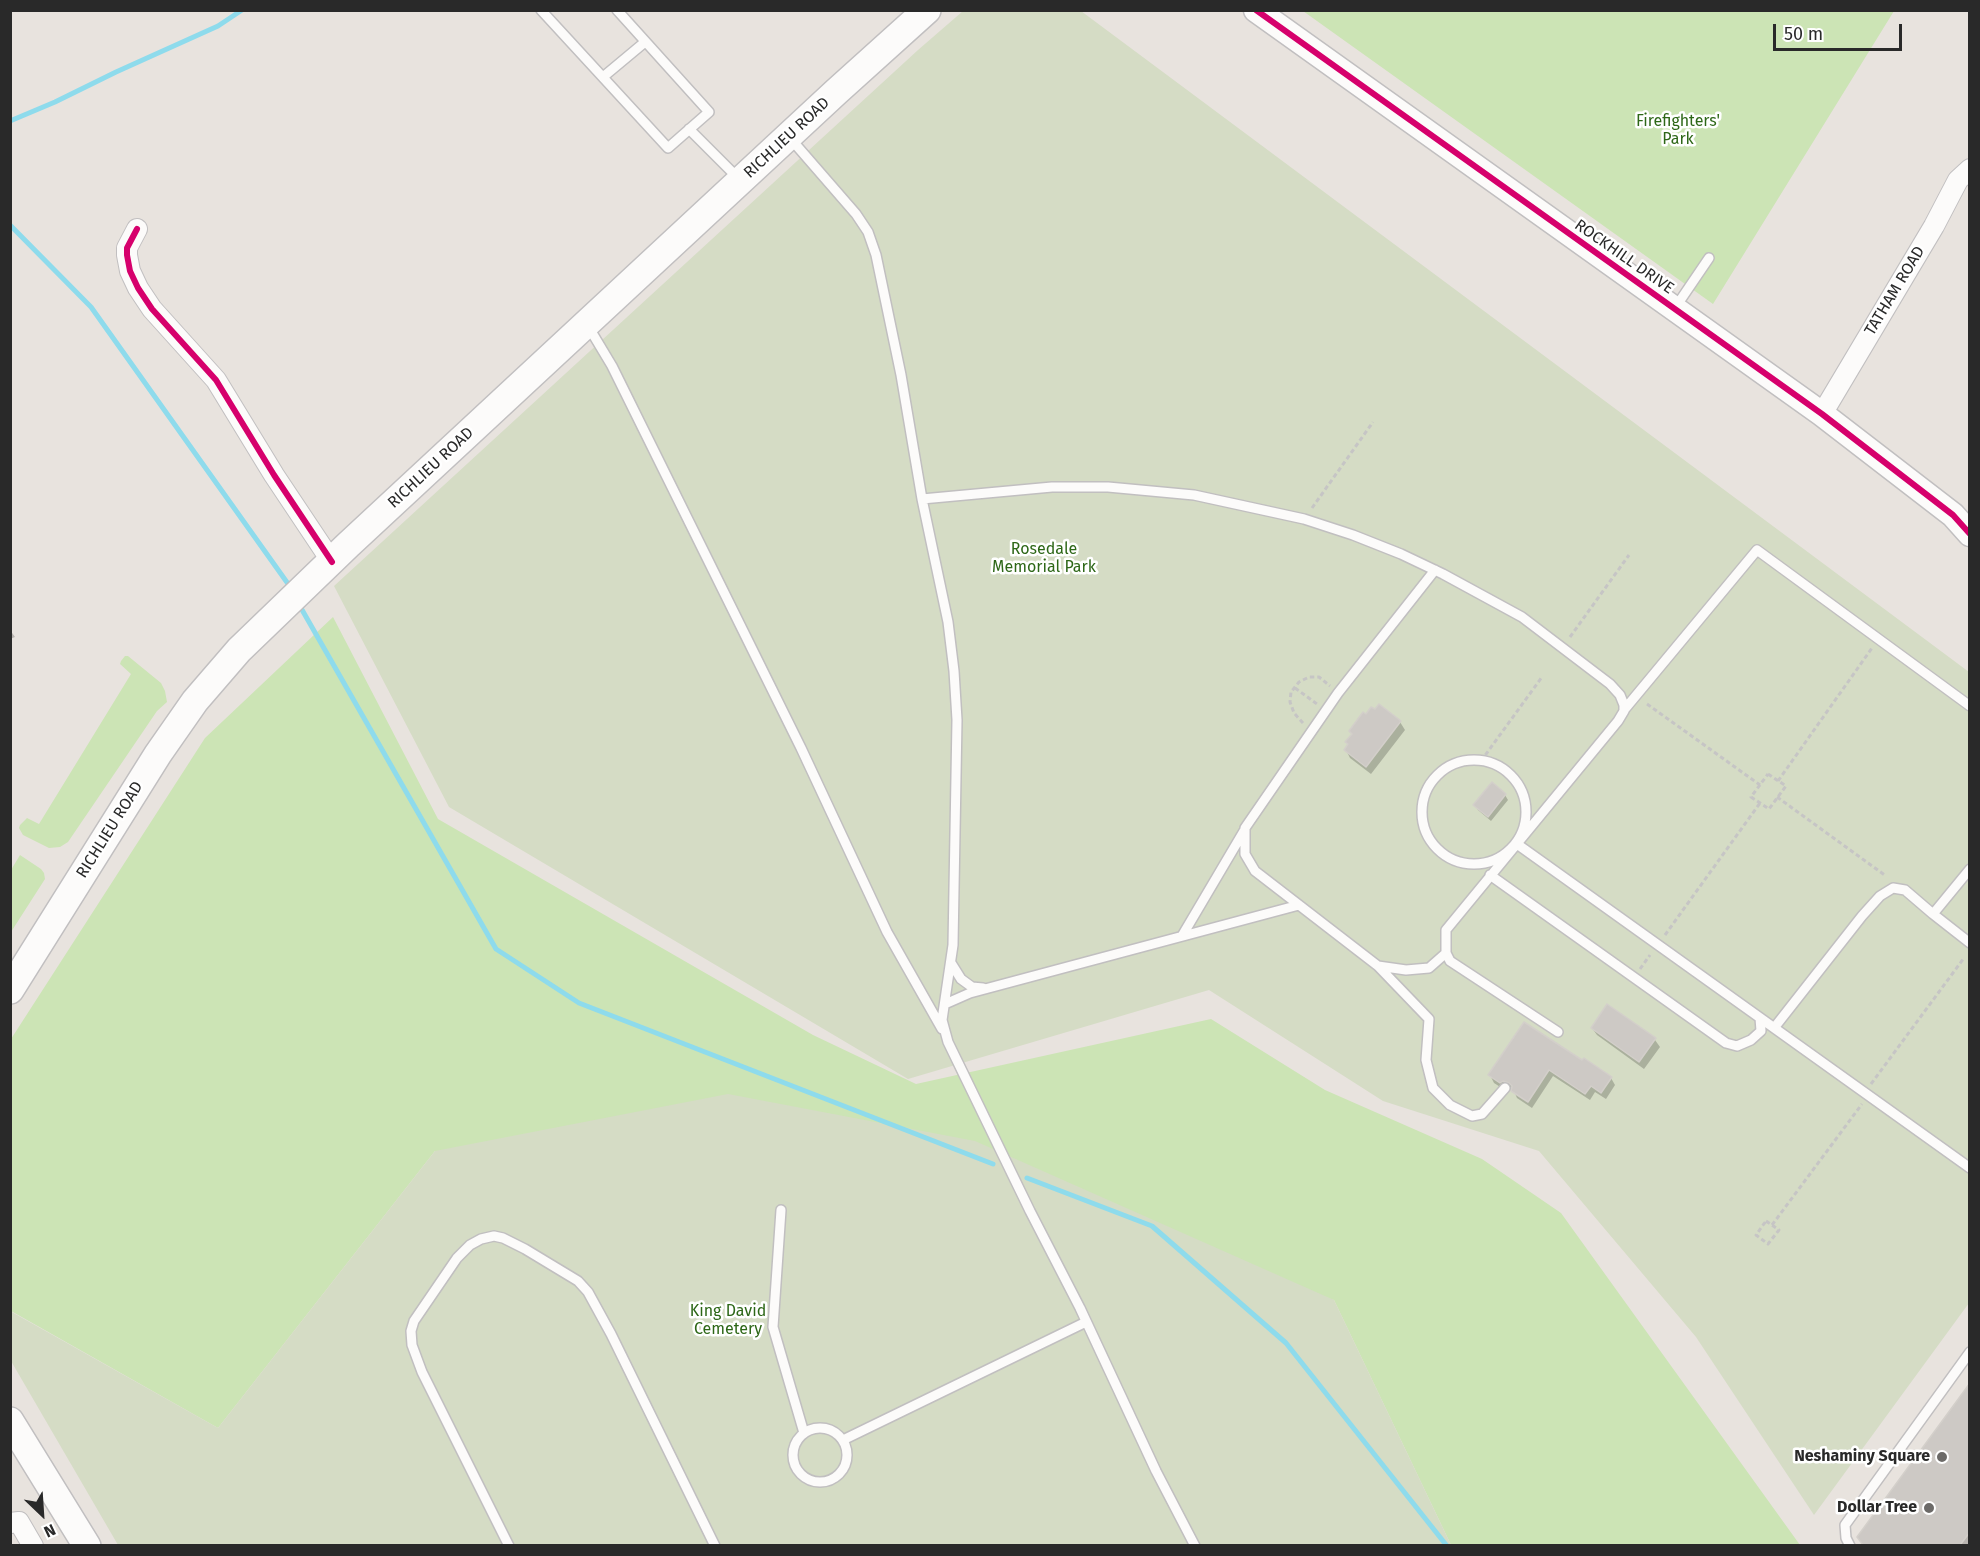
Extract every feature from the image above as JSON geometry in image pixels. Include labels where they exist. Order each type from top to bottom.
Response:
[{"type":"main road","name":"RICHLIEU ROAD","points":[[10,990],[152,764],[195,701],[238,650],[927,10]]},
{"type":"main road","points":[[10,1421],[87,1545]]},
{"type":"street","name":"ROCKHILL DRIVE","points":[[1259,11],[1822,414],[1953,515],[1970,534]]},
{"type":"street","name":"TATHAM ROAD","points":[[1822,414],[1934,226],[1958,180],[1970,169]]},
{"type":"street","points":[[137,229],[127,248],[127,255],[130,271],[138,288],[152,309],[216,380],[274,475],[332,562]]},
{"type":"street","points":[[10,1523],[19,1522],[33,1545]]},
{"type":"lane","points":[[541,10],[668,148],[709,112],[617,10]]},
{"type":"lane","points":[[603,77],[645,42]]},
{"type":"lane","points":[[690,129],[741,181]]},
{"type":"lane","points":[[788,137],[856,214],[868,232],[876,255],[901,375],[922,499],[948,622],[957,720],[956,889],[953,945],[942,1020],[946,1034]]},
{"type":"lane","points":[[1674,309],[1709,258]]},
{"type":"lane","points":[[587,324],[612,366],[801,748],[886,932],[946,1034],[1156,1471],[1195,1545]]},
{"type":"lane","points":[[922,499],[1053,487],[1107,487],[1194,495],[1305,519],[1353,535],[1435,570],[1522,617],[1610,684],[1620,695],[1624,711]]},
{"type":"lane","points":[[1558,1032],[1450,961],[1446,953],[1446,930],[1757,550],[1970,706]]},
{"type":"lane","points":[[1182,936],[1245,828],[1338,693],[1435,570]]},
{"type":"lane","points":[[1470,760],[1481,761],[1502,768],[1514,779],[1522,794],[1526,810],[1524,827],[1516,844],[1495,859],[1470,864],[1453,860],[1438,850],[1428,837],[1422,820],[1423,803],[1429,786],[1439,773],[1454,764],[1470,760]]},
{"type":"lane","points":[[1245,828],[1245,854],[1255,871],[1378,966],[1429,1019],[1426,1060],[1433,1088],[1450,1105],[1472,1116],[1482,1114],[1505,1088]]},
{"type":"lane","points":[[1516,844],[1966,1165],[1970,1153]]},
{"type":"lane","points":[[1933,914],[1970,869]]},
{"type":"lane","points":[[1491,875],[1726,1043],[1737,1046],[1751,1040],[1761,1031],[1760,1018]]},
{"type":"lane","points":[[1774,1028],[1862,916],[1880,896],[1893,888],[1905,890],[1970,943]]},
{"type":"lane","points":[[945,1004],[970,993],[1299,905]]},
{"type":"lane","points":[[1378,966],[1406,970],[1428,968],[1446,953]]},
{"type":"lane","points":[[951,963],[962,979],[972,987],[988,989]]},
{"type":"lane","points":[[781,1210],[772,1327],[804,1433]]},
{"type":"lane","points":[[509,1545],[422,1372],[412,1344],[411,1331],[414,1321],[457,1258],[470,1245],[494,1236],[525,1249],[578,1281],[588,1292],[715,1545]]},
{"type":"lane","points":[[843,1440],[1086,1322]]},
{"type":"lane","points":[[1850,1545],[1846,1538],[1845,1525],[1970,1352]]},
{"type":"lane","points":[[820,1428],[837,1434],[843,1440],[848,1457],[840,1474],[832,1480],[824,1483],[814,1482],[798,1473],[794,1465],[793,1447],[804,1433],[820,1428]]},
{"type":"path","points":[[1305,519],[1373,422]]},
{"type":"path","points":[[1562,648],[1629,555]]},
{"type":"path","points":[[1778,781],[1879,639]]},
{"type":"path","points":[[1312,731],[1299,720],[1290,702],[1292,692],[1299,682],[1309,677],[1319,677],[1338,693]]},
{"type":"path","points":[[1481,761],[1542,677]]},
{"type":"path","points":[[1295,688],[1326,711]]},
{"type":"path","points":[[1636,696],[1760,785]]},
{"type":"path","points":[[1768,774],[1786,786],[1769,809],[1751,797],[1760,785],[1768,774]]},
{"type":"path","points":[[1777,797],[1905,890]]},
{"type":"path","points":[[1634,978],[1760,803]]},
{"type":"path","points":[[1772,1226],[1964,958]]},
{"type":"path","points":[[1767,1221],[1772,1226],[1779,1230],[1768,1244],[1756,1235],[1767,1221]]},
{"type":"green space","name":"Rosedale Memorial Park","points":[[963,11],[1081,11],[1969,672],[1969,1303],[1814,1515],[1696,1337],[1539,1151],[1383,1101],[1209,990],[908,1079],[449,807],[334,586]]},
{"type":"green space","name":"Firefighters' Park","points":[[1303,11],[1894,11],[1713,304]]},
{"type":"green space","points":[[333,617],[438,819],[813,1035],[916,1084],[1211,1019],[1325,1090],[1482,1159],[1561,1213],[1800,1545],[1451,1545],[1334,1300],[435,1151],[218,1428],[11,1311],[11,1039],[205,738]]},
{"type":"green space","points":[[125,656],[128,656],[161,683],[167,702],[157,711],[68,842],[60,847],[49,848],[23,835],[19,828],[20,825],[27,818],[39,824],[131,674],[120,664]]},
{"type":"green space","points":[[20,855],[41,869],[45,879],[11,932],[11,870]]},
{"type":"green space","name":"King David Cemetery","points":[[728,1094],[975,1141],[1334,1300],[1451,1545],[118,1545],[11,1361],[10,1311],[218,1428],[435,1151]]},
{"type":"building","points":[[1379,704],[1401,721],[1366,767],[1344,750],[1348,744],[1345,742],[1352,734],[1349,731],[1363,712],[1366,714],[1371,707],[1375,709]]},
{"type":"building","points":[[1492,782],[1506,794],[1488,817],[1473,805]]},
{"type":"building","points":[[1607,1004],[1656,1038],[1639,1062],[1591,1028]]},
{"type":"building","points":[[1524,1022],[1612,1077],[1601,1093],[1591,1086],[1585,1094],[1549,1070],[1528,1102],[1511,1091],[1512,1086],[1509,1083],[1503,1081],[1500,1083],[1488,1075]]},
{"type":"building","name":"Neshaminy Square","points":[[1970,1383],[1970,1532],[1960,1545],[1863,1545],[1857,1537]]},
{"type":"waterway","points":[[10,121],[218,26],[242,10]]},
{"type":"waterway","points":[[10,225],[91,307],[291,588]]},
{"type":"waterway","points":[[301,608],[496,949],[579,1003],[993,1164]]},
{"type":"waterway","points":[[1027,1178],[1152,1226],[1286,1343],[1447,1546]]},
{"type":"cycle path","points":[[1256,10],[1822,414],[1953,515],[1970,534]]},
{"type":"cycle path","points":[[137,229],[127,248],[127,255],[130,271],[138,288],[152,309],[216,380],[274,475],[332,562]]},
{"type":"place","name":"Neshaminy Square","points":[[1942,1457]]},
{"type":"place","name":"Dollar Tree","points":[[1929,1508]]}]
